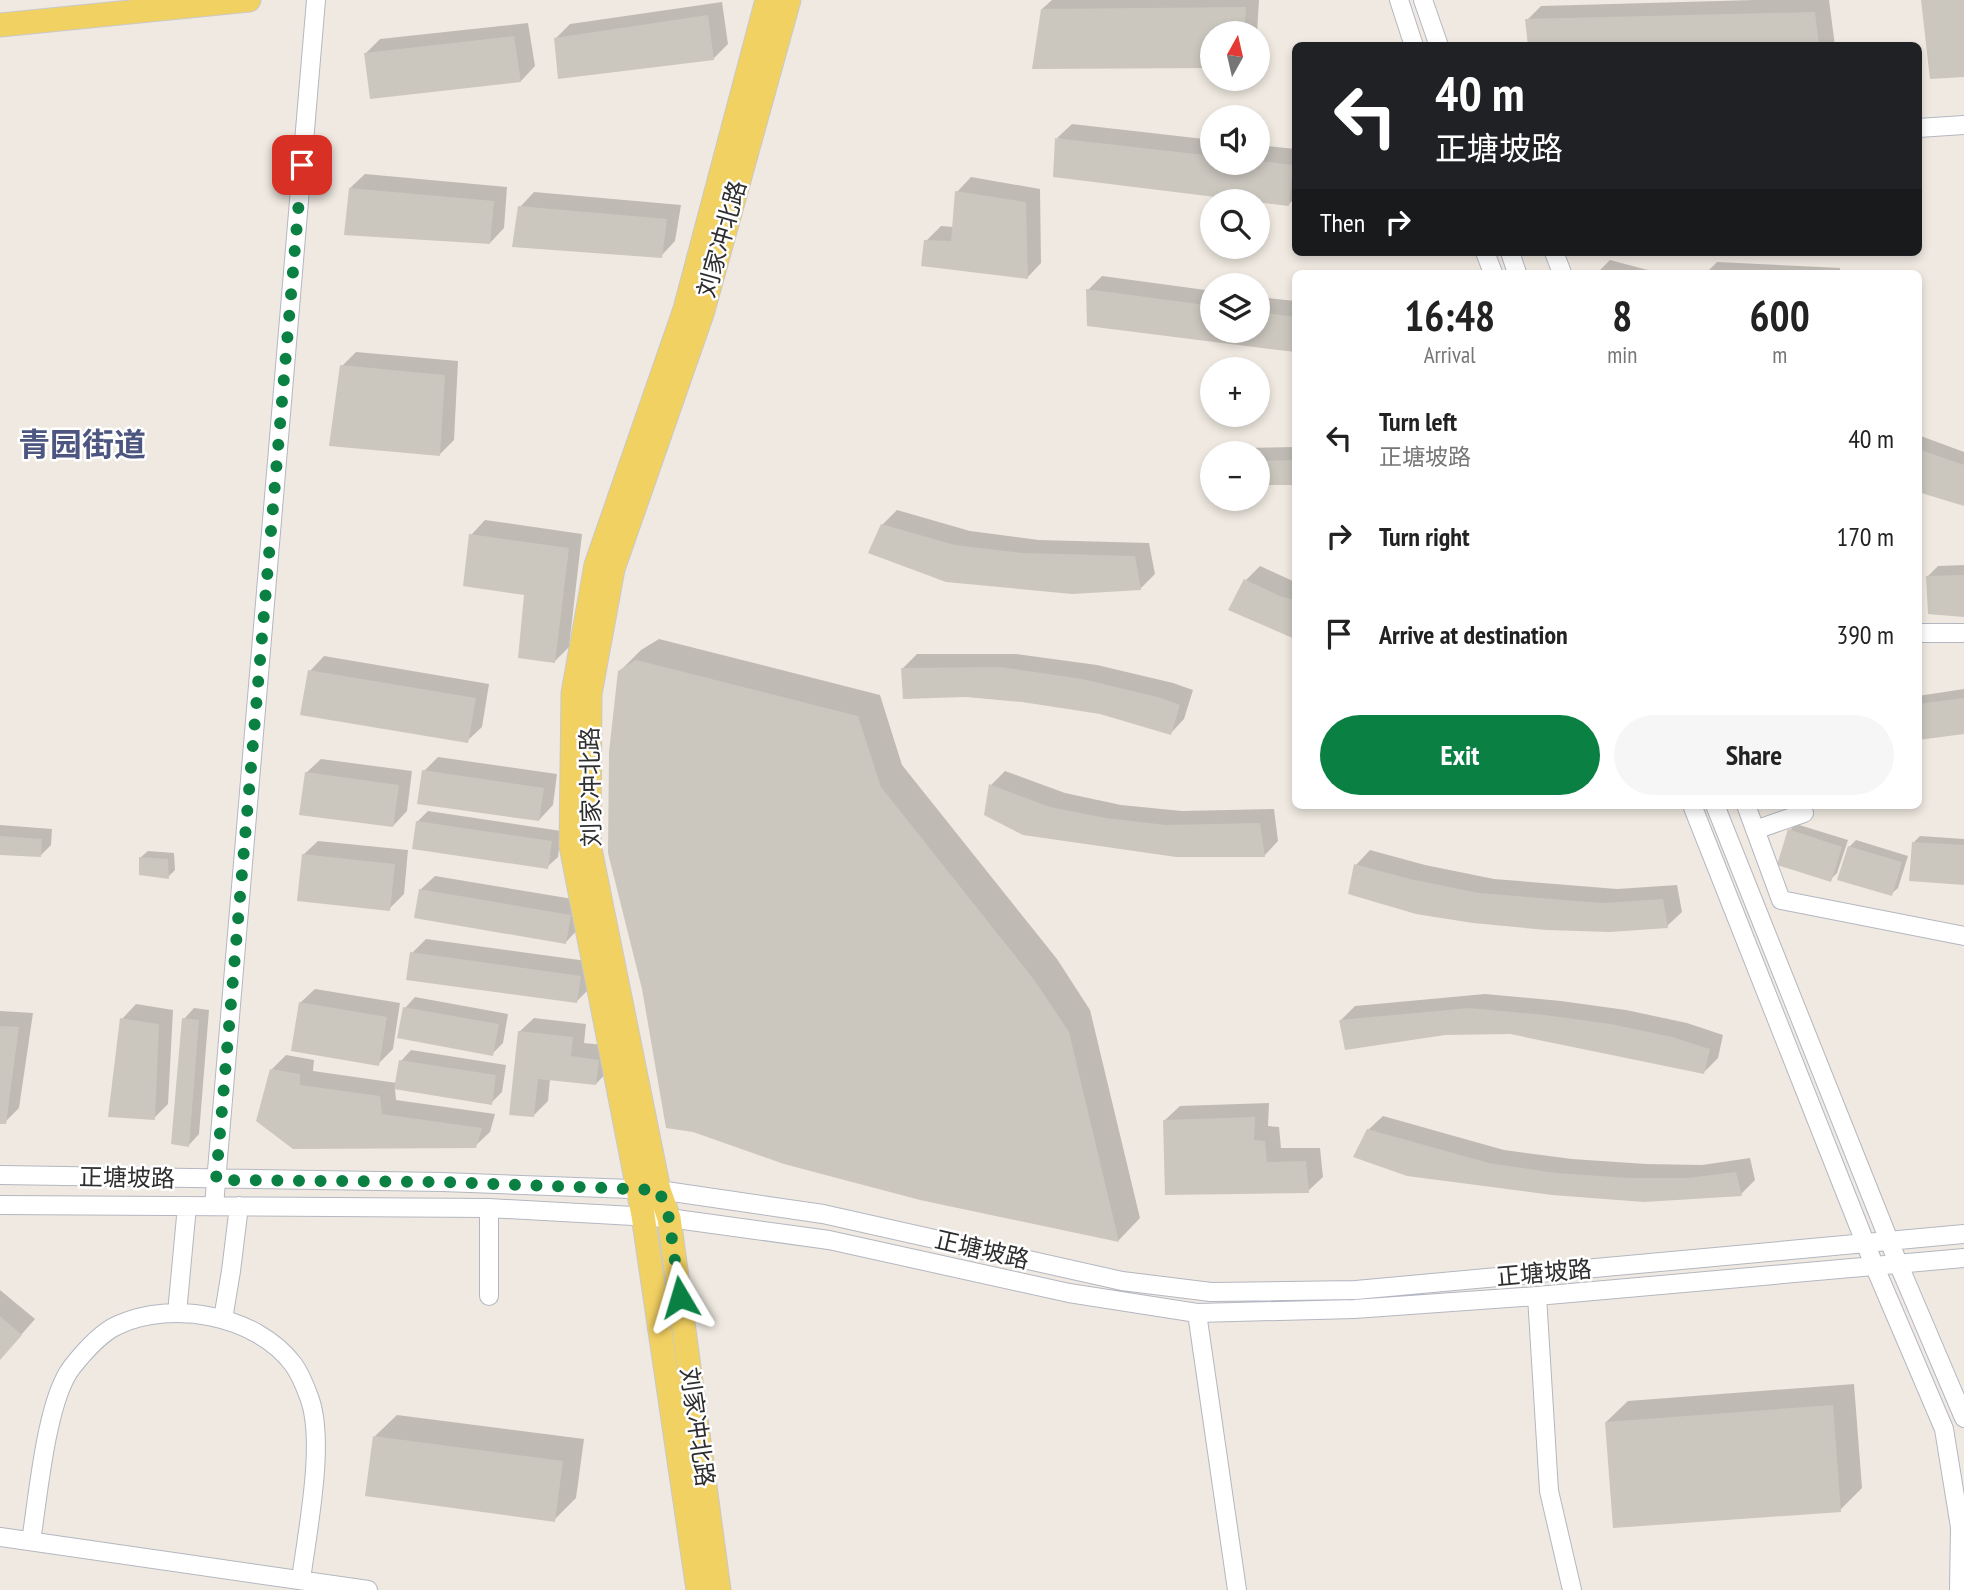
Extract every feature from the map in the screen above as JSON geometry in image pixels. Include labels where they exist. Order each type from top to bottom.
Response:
[{"type":"main road","points":[[0,25],[249,0]]},
{"type":"main road","name":"刘家冲北路","points":[[719,1590],[669,1218],[648,1190],[571,846],[573,693],[596,565],[685,309],[767,0]]},
{"type":"main road","name":"刘家冲北路","points":[[698,1590],[643,1215],[648,1190],[589,844],[590,694],[614,569],[702,314],[789,0]]},
{"type":"street","points":[[214,1206],[316,0]]},
{"type":"street","points":[[1399,0],[1413,42]]},
{"type":"street","points":[[1423,0],[1438,42]]},
{"type":"street","points":[[1922,128],[1964,125]]},
{"type":"street","points":[[1922,633],[1964,633]]},
{"type":"street","points":[[1694,809],[1874,1265],[1944,1429],[1960,1527],[1959,1590]]},
{"type":"street","points":[[1717,809],[1889,1241],[1964,1418]]},
{"type":"street","points":[[1747,809],[1781,900],[1964,936]]},
{"type":"street","points":[[1755,830],[1804,813]]},
{"type":"street","name":"正塘坡路","points":[[0,1175],[442,1182],[648,1190],[823,1214],[1122,1281],[1210,1293],[1356,1290],[1964,1234]]},
{"type":"street","name":"正塘坡路","points":[[0,1205],[489,1208],[643,1215],[829,1240],[1069,1293],[1197,1313],[1354,1309],[1537,1296],[1964,1258]]},
{"type":"street","points":[[177,1313],[187,1206]]},
{"type":"street","points":[[223,1319],[239,1206]]},
{"type":"street","points":[[489,1208],[489,1296]]},
{"type":"street","points":[[1537,1296],[1549,1491],[1572,1590]]},
{"type":"street","points":[[31,1541],[53,1409],[70,1369],[116,1325],[145,1316],[177,1313],[223,1319],[249,1329],[273,1344],[293,1364],[310,1399],[317,1446],[301,1580]]},
{"type":"street","points":[[1197,1313],[1237,1590]]},
{"type":"street","points":[[0,1537],[301,1580],[336,1588],[368,1590]]},
{"type":"building","points":[[1921,0],[1964,0],[1964,77],[1930,79]]},
{"type":"building","points":[[1246,7],[1245,21],[1200,21],[1200,68],[1032,69],[1041,9]]},
{"type":"building","points":[[1815,12],[1819,42],[1528,42],[1525,19]]},
{"type":"building","points":[[708,15],[714,60],[558,79],[554,38]]},
{"type":"building","points":[[514,36],[521,82],[370,99],[364,53]]},
{"type":"building","points":[[1055,138],[1200,155],[1200,175],[1270,175],[1270,162],[1292,165],[1289,206],[1270,204],[1270,189],[1200,189],[1200,195],[1053,177]]},
{"type":"building","points":[[349,188],[494,201],[490,244],[344,235]]},
{"type":"building","points":[[955,191],[1026,202],[1028,279],[921,266],[924,240],[951,241]]},
{"type":"building","points":[[518,206],[667,219],[662,258],[512,247]]},
{"type":"building","points":[[1086,289],[1200,304],[1200,340],[1087,326]]},
{"type":"building","points":[[1270,314],[1292,317],[1292,352],[1223,343],[1270,343]]},
{"type":"building","points":[[340,365],[445,375],[440,456],[329,446]]},
{"type":"building","points":[[1922,450],[1964,465],[1964,506],[1922,493]]},
{"type":"building","points":[[1292,460],[1292,485],[1270,485],[1270,461]]},
{"type":"building","points":[[881,524],[955,545],[1023,553],[1135,556],[1141,590],[1072,594],[946,582],[868,553]]},
{"type":"building","points":[[469,534],[569,548],[555,663],[518,658],[524,595],[463,586]]},
{"type":"building","points":[[1964,575],[1964,617],[1928,614],[1926,576]]},
{"type":"building","points":[[1244,579],[1292,599],[1292,638],[1228,610]]},
{"type":"building","points":[[636,660],[858,716],[881,787],[1035,981],[1069,1032],[1119,1242],[920,1200],[784,1164],[693,1132],[666,1128],[642,989],[608,853],[609,752],[618,671]]},
{"type":"building","points":[[1001,667],[1082,679],[1180,705],[1171,735],[1100,714],[1022,702],[966,697],[903,699],[901,668]]},
{"type":"building","points":[[308,670],[476,698],[468,743],[300,715]]},
{"type":"building","points":[[1964,698],[1964,734],[1922,739],[1922,703]]},
{"type":"building","points":[[422,770],[544,788],[539,821],[417,804]]},
{"type":"building","points":[[305,772],[399,785],[393,827],[299,815]]},
{"type":"building","points":[[989,784],[1050,807],[1106,818],[1166,825],[1260,823],[1265,857],[1176,857],[1023,835],[984,815]]},
{"type":"building","points":[[416,821],[552,841],[548,869],[412,849]]},
{"type":"building","points":[[1788,829],[1842,847],[1831,882],[1777,865]]},
{"type":"building","points":[[0,836],[42,839],[41,857],[0,855]]},
{"type":"building","points":[[1912,842],[1964,845],[1964,885],[1909,881]]},
{"type":"building","points":[[1848,846],[1902,862],[1892,896],[1837,880]]},
{"type":"building","points":[[302,854],[395,864],[390,911],[297,901]]},
{"type":"building","points":[[139,857],[168,859],[169,879],[139,875]]},
{"type":"building","points":[[1354,864],[1479,893],[1602,903],[1663,899],[1668,928],[1610,932],[1546,930],[1416,914],[1348,894]]},
{"type":"building","points":[[419,889],[571,915],[566,944],[414,918]]},
{"type":"building","points":[[410,952],[581,976],[577,1003],[406,980]]},
{"type":"building","points":[[299,1002],[387,1017],[379,1066],[291,1051]]},
{"type":"building","points":[[403,1007],[499,1024],[493,1056],[397,1038]]},
{"type":"building","points":[[1469,1008],[1611,1024],[1672,1037],[1710,1049],[1704,1074],[1510,1034],[1445,1035],[1345,1050],[1339,1020]]},
{"type":"building","points":[[120,1018],[159,1024],[155,1120],[108,1117]]},
{"type":"building","points":[[182,1018],[199,1020],[189,1147],[171,1144]]},
{"type":"building","points":[[0,1026],[19,1027],[6,1124],[0,1124]]},
{"type":"building","points":[[518,1031],[573,1037],[571,1056],[599,1060],[596,1085],[538,1079],[534,1117],[509,1115]]},
{"type":"building","points":[[399,1060],[496,1075],[492,1105],[394,1089]]},
{"type":"building","points":[[270,1069],[300,1074],[300,1085],[380,1096],[382,1114],[482,1128],[476,1148],[293,1149],[256,1121]]},
{"type":"building","points":[[1255,1117],[1254,1140],[1265,1141],[1267,1162],[1306,1161],[1309,1193],[1165,1195],[1163,1120]]},
{"type":"building","points":[[1367,1129],[1489,1163],[1556,1173],[1631,1178],[1687,1178],[1736,1172],[1742,1196],[1644,1202],[1552,1195],[1407,1176],[1353,1157]]},
{"type":"building","points":[[0,1316],[22,1335],[0,1360]]},
{"type":"building","points":[[1833,1405],[1841,1512],[1613,1528],[1605,1422]]},
{"type":"building","points":[[373,1436],[563,1461],[555,1522],[365,1496]]},
{"type":"district","name":"青园街道","points":[[82,445]]},
{"type":"route","points":[[302,165],[216,1180],[442,1182],[659,1190],[669,1218],[680,1297]]}]
